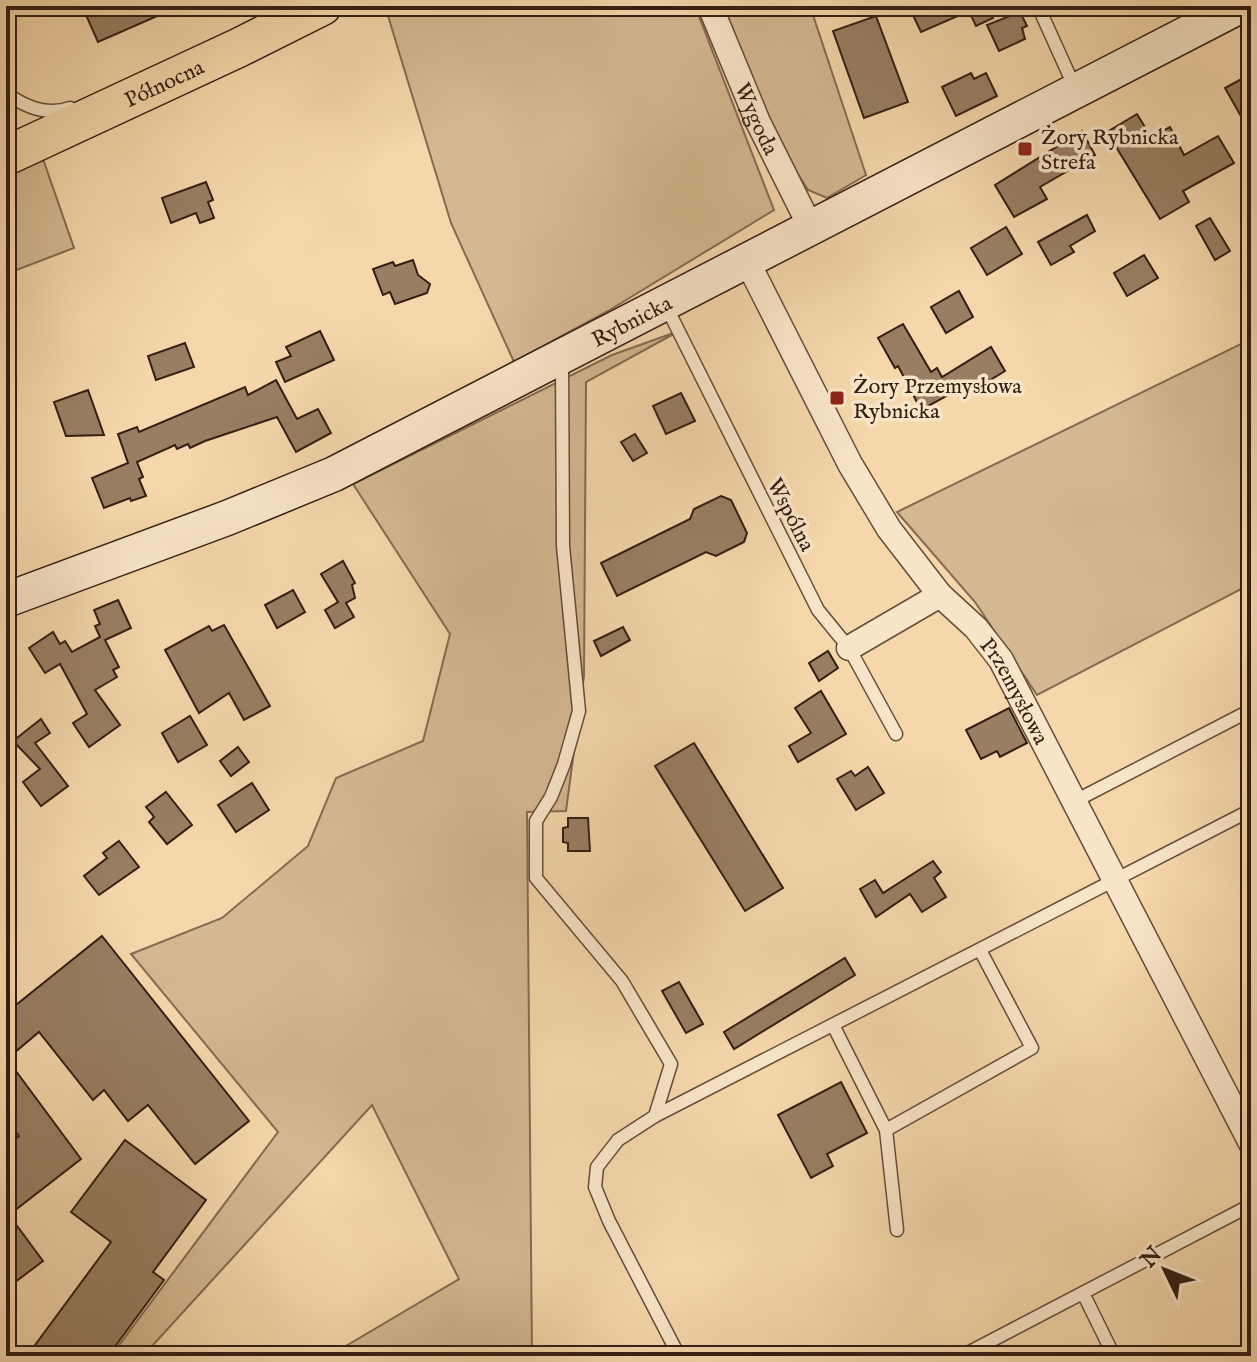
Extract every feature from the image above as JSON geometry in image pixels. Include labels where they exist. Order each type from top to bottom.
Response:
[{"type":"main road","name":"Północna","points":[[6,156],[105,100],[322,6]]},
{"type":"street","name":"Wygoda","points":[[710,6],[758,122],[811,228]]},
{"type":"street","name":"Rybnicka","points":[[6,600],[227,518],[334,474],[1240,6]]},
{"type":"street","name":"Przemysłowa","points":[[747,261],[850,464],[889,529],[940,595],[976,628],[1001,660],[1251,1143]]},
{"type":"street","points":[[849,648],[940,595]]},
{"type":"lane","points":[[1038,6],[1076,91]]},
{"type":"lane","points":[[6,93],[18,102],[46,112],[60,112],[105,100]]},
{"type":"lane","name":"Wspólna","points":[[665,304],[818,610],[849,648],[896,734]]},
{"type":"lane","points":[[562,358],[563,546],[579,711],[564,764],[551,797],[536,821],[536,878],[622,981],[671,1064],[655,1116]]},
{"type":"lane","points":[[1075,801],[1251,710]]},
{"type":"lane","points":[[679,1356],[609,1221],[595,1187],[597,1167],[618,1140],[655,1116],[1251,810]]},
{"type":"lane","points":[[886,1130],[1032,1048],[980,950]]},
{"type":"lane","points":[[833,1025],[886,1130],[897,1230]]},
{"type":"lane","points":[[962,1356],[1251,1205]]},
{"type":"lane","points":[[1083,1293],[1114,1356]]},
{"type":"shaded area","points":[[385,6],[695,6],[774,210],[608,311],[514,362],[451,223]]},
{"type":"shaded area","points":[[723,6],[810,6],[866,175],[827,198],[808,190],[781,147]]},
{"type":"shaded area","points":[[43,159],[74,248],[6,274],[6,168]]},
{"type":"shaded area","points":[[679,331],[586,382],[584,676],[566,811],[527,812],[532,1356],[329,1356],[459,1279],[372,1105],[143,1356],[111,1356],[278,1132],[131,954],[222,918],[308,846],[336,778],[423,741],[450,634],[353,484],[612,355]]},
{"type":"shaded area","points":[[1251,339],[1251,584],[1037,695],[975,602],[897,512]]},
{"type":"building","points":[[82,6],[180,6],[98,42]]},
{"type":"building","points":[[927,6],[988,6],[993,18],[976,26],[969,11],[921,32],[912,13]]},
{"type":"building","points":[[1020,12],[1027,26],[1022,28],[1025,39],[999,51],[987,25]]},
{"type":"building","points":[[876,16],[908,102],[864,118],[833,31]]},
{"type":"building","points":[[971,73],[974,79],[986,73],[997,96],[956,116],[942,87]]},
{"type":"building","points":[[1251,74],[1251,134],[1225,88]]},
{"type":"building","points":[[1137,114],[1151,137],[1170,127],[1184,155],[1218,136],[1234,163],[1183,191],[1189,202],[1160,219],[1107,132]]},
{"type":"building","points":[[1082,131],[1095,155],[1040,187],[1047,199],[1014,217],[995,185]]},
{"type":"building","points":[[206,182],[213,200],[208,202],[214,218],[200,223],[196,213],[171,223],[162,198]]},
{"type":"building","points":[[1087,215],[1095,231],[1070,246],[1074,252],[1051,265],[1038,242]]},
{"type":"building","points":[[1210,218],[1230,251],[1215,260],[1196,226]]},
{"type":"building","points":[[1006,227],[1022,254],[987,275],[971,248]]},
{"type":"building","points":[[1144,255],[1158,278],[1127,296],[1114,273]]},
{"type":"building","points":[[413,260],[418,275],[430,284],[427,293],[395,304],[390,292],[383,295],[373,269],[393,262],[395,266]]},
{"type":"building","points":[[959,291],[973,317],[946,333],[931,307]]},
{"type":"building","points":[[903,324],[931,372],[937,368],[942,377],[991,347],[1005,371],[974,390],[970,383],[921,410],[898,366],[895,368],[878,338]]},
{"type":"building","points":[[320,331],[334,360],[285,382],[276,362],[291,356],[286,347]]},
{"type":"building","points":[[185,343],[194,367],[156,380],[148,356]]},
{"type":"building","points":[[276,380],[297,419],[318,409],[331,433],[296,452],[277,417],[190,448],[188,444],[177,449],[175,445],[137,462],[143,477],[139,479],[146,496],[131,501],[130,498],[104,508],[92,478],[128,463],[118,434],[137,427],[139,432],[245,387],[248,395]]},
{"type":"building","points":[[88,390],[104,435],[66,436],[54,402]]},
{"type":"building","points":[[681,393],[695,421],[666,434],[653,406]]},
{"type":"building","points":[[635,434],[647,453],[633,461],[621,442]]},
{"type":"building","points":[[721,496],[731,500],[747,533],[744,542],[716,556],[706,552],[617,596],[601,563],[690,519],[694,509]]},
{"type":"building","points":[[343,561],[355,583],[352,585],[355,598],[346,603],[354,617],[335,628],[325,610],[338,602],[321,574]]},
{"type":"building","points":[[293,590],[305,612],[277,628],[265,605]]},
{"type":"building","points":[[118,600],[131,628],[105,640],[119,667],[113,670],[117,677],[95,690],[120,725],[89,747],[73,723],[87,714],[60,664],[45,673],[29,648],[53,632],[60,644],[65,641],[72,652],[100,637],[95,626],[100,624],[94,610]]},
{"type":"building","points":[[224,625],[270,706],[244,720],[229,693],[199,713],[165,650],[209,626],[212,631]]},
{"type":"building","points":[[623,627],[630,640],[601,656],[594,641]]},
{"type":"building","points":[[828,651],[838,668],[819,681],[809,663]]},
{"type":"building","points":[[821,691],[846,734],[798,762],[789,746],[811,733],[795,708]]},
{"type":"building","points":[[1009,708],[1027,743],[1000,757],[997,751],[981,759],[966,730]]},
{"type":"building","points":[[190,716],[207,745],[178,762],[162,733]]},
{"type":"building","points":[[41,719],[50,733],[35,743],[68,786],[41,806],[23,782],[40,769],[13,741]]},
{"type":"building","points":[[694,743],[783,888],[745,911],[655,766]]},
{"type":"building","points":[[238,747],[249,762],[231,776],[220,761]]},
{"type":"building","points":[[868,767],[884,793],[856,810],[837,779],[851,771],[855,776]]},
{"type":"building","points":[[252,783],[269,810],[236,832],[218,805]]},
{"type":"building","points":[[166,792],[192,825],[167,844],[149,822],[154,817],[146,807]]},
{"type":"building","points":[[568,818],[588,818],[590,851],[568,851],[568,843],[563,842],[563,828],[568,827]]},
{"type":"building","points":[[119,841],[139,867],[99,895],[84,876],[107,858],[103,853]]},
{"type":"building","points":[[933,861],[941,872],[934,878],[946,897],[922,912],[910,894],[876,917],[860,889],[875,880],[883,893]]},
{"type":"building","points":[[102,936],[249,1121],[195,1164],[148,1105],[128,1121],[104,1090],[93,1100],[39,1032],[7,1059],[81,1159],[9,1215],[43,1261],[6,1289],[6,1146],[19,1136],[6,1119],[6,1013]]},
{"type":"building","points":[[845,958],[855,975],[734,1049],[724,1032]]},
{"type":"building","points":[[679,982],[703,1024],[686,1033],[662,991]]},
{"type":"building","points":[[841,1082],[867,1133],[827,1154],[833,1166],[811,1178],[778,1115]]},
{"type":"building","points":[[125,1140],[206,1200],[153,1272],[164,1280],[108,1356],[27,1356],[111,1242],[71,1212]]},
{"type":"place","name":"Żory Rybnicka Strefa","points":[[1025,149]]},
{"type":"place","name":"Żory Przemysłowa Rybnicka","points":[[837,398]]}]
